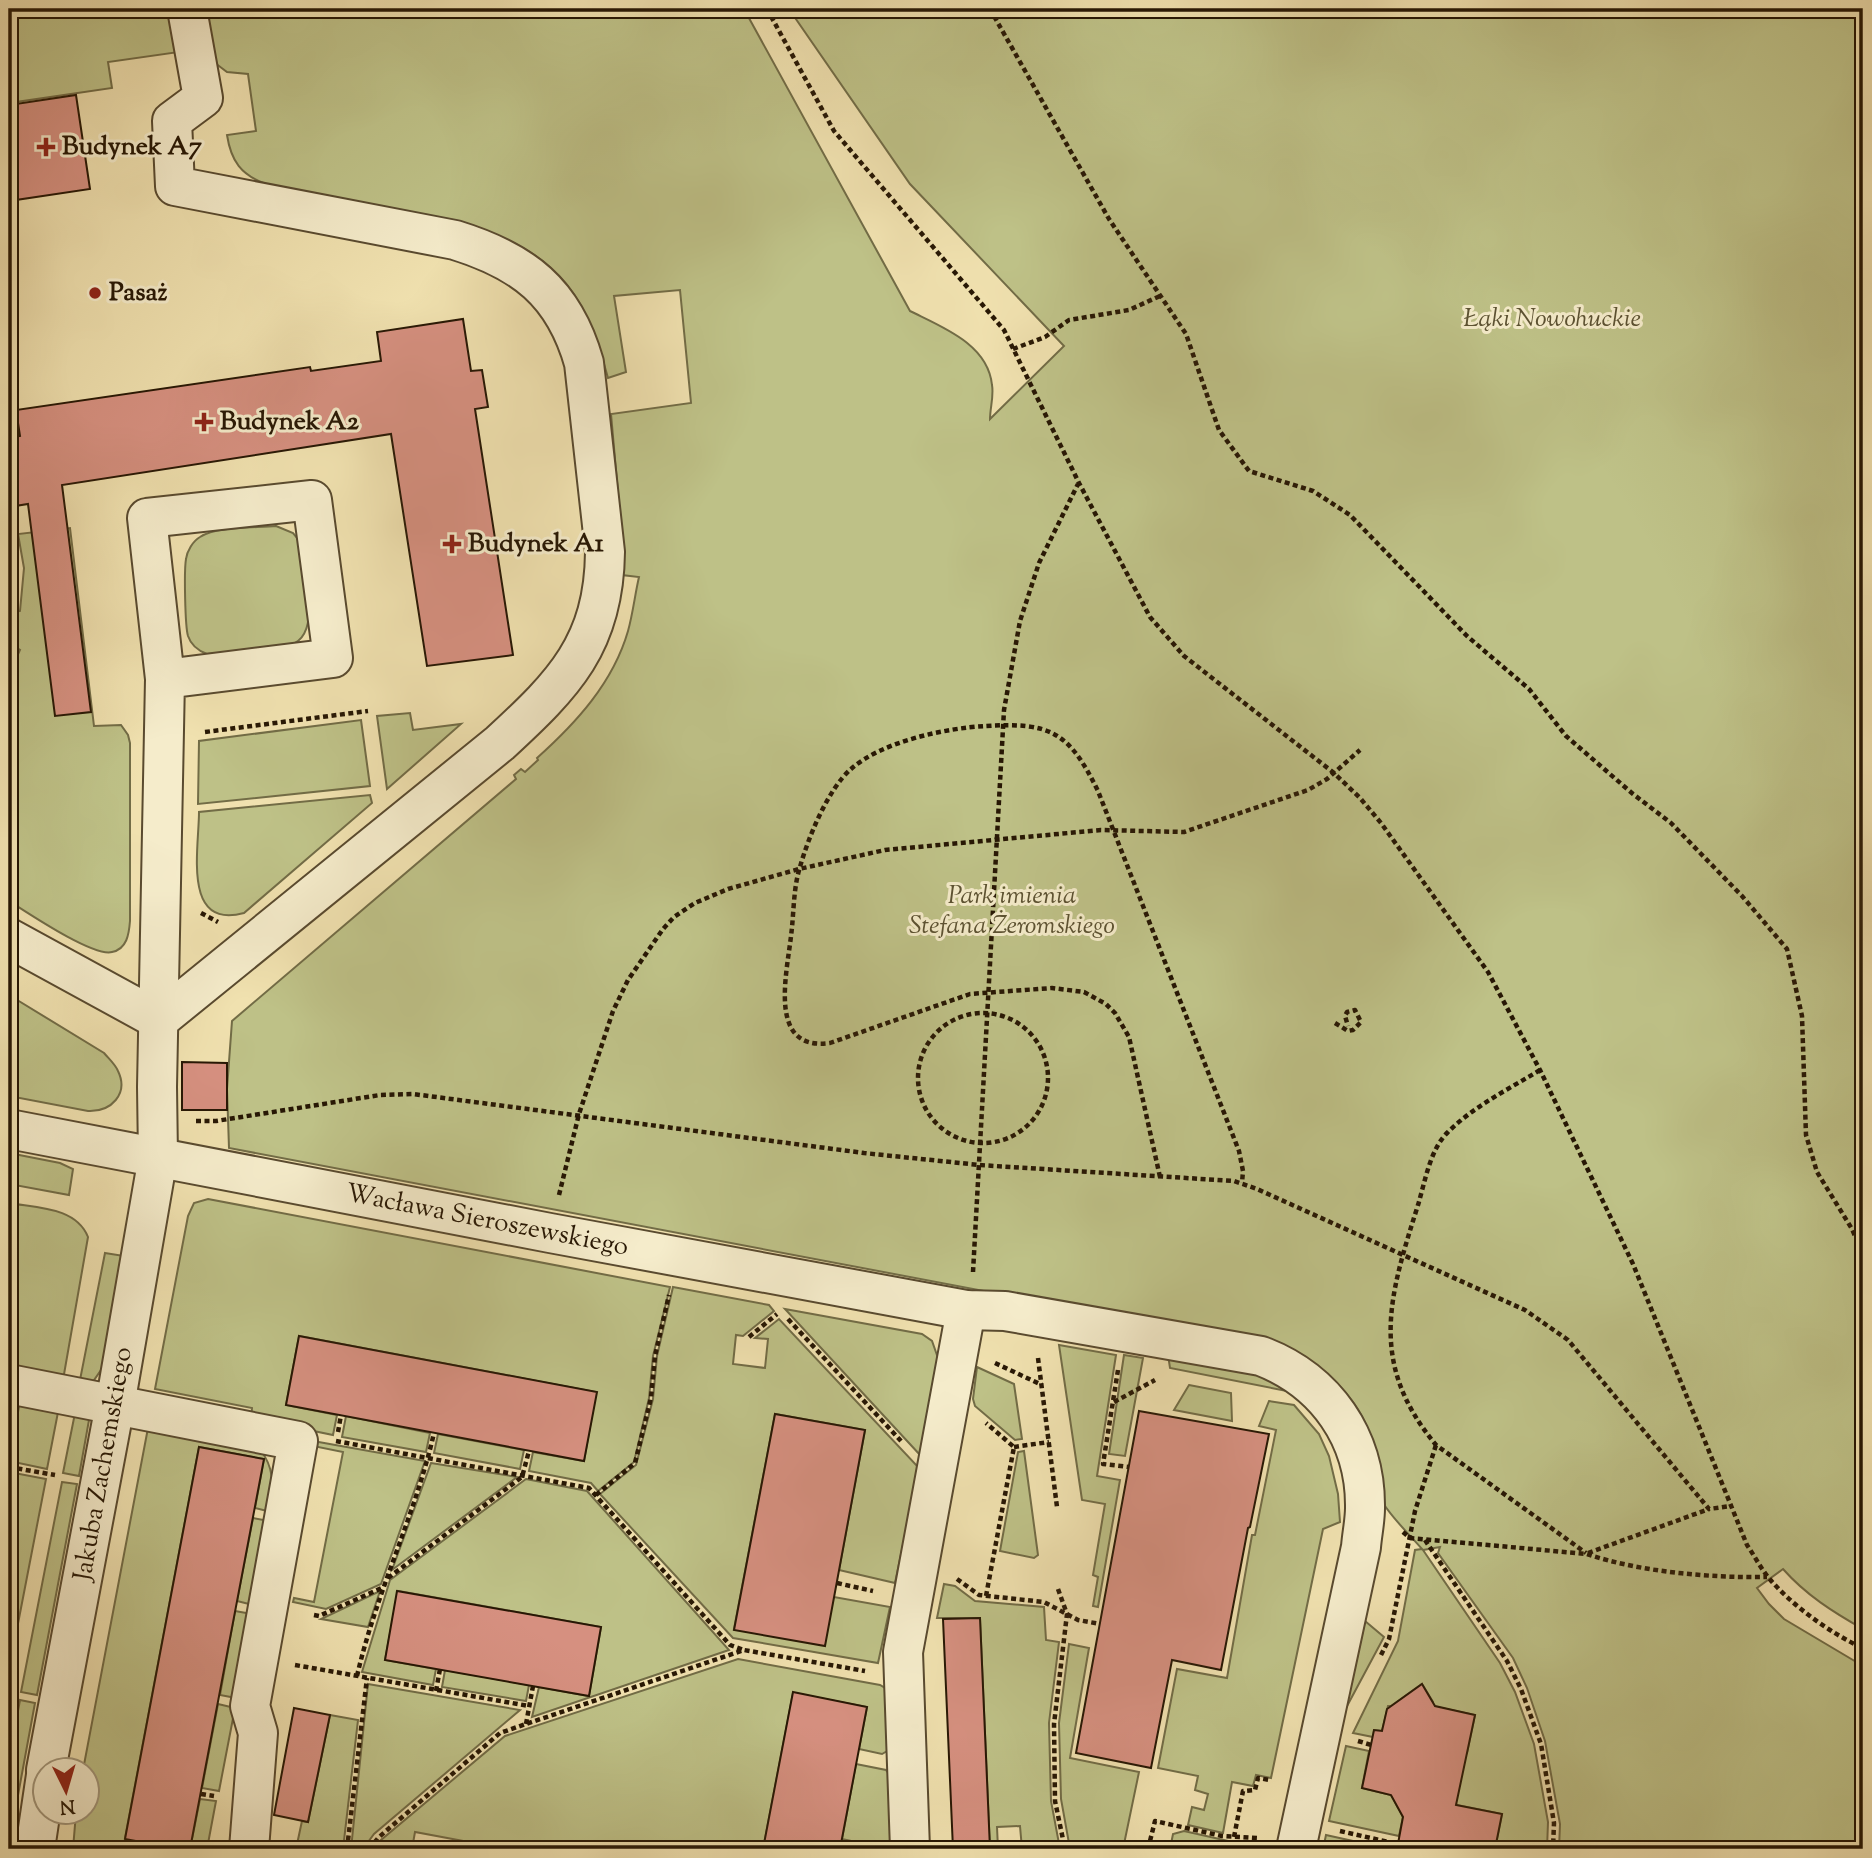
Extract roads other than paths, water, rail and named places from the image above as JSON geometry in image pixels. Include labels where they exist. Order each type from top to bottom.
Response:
[{"type":"street","points":[[9,938],[159,1020],[500,743],[538,708],[567,675],[583,651],[600,605],[605,579],[605,552],[584,363],[566,315],[545,290],[518,266],[488,250],[455,240],[176,186],[172,121],[203,98],[187,9]]},
{"type":"street","name":"Jakuba Zachemskiego","points":[[49,1756],[158,1157],[165,679],[148,518],[312,500],[333,657],[165,679]]},
{"type":"street","name":"Wacława Sieroszewskiego","points":[[9,1129],[550,1233],[969,1295],[1005,1311],[1261,1356],[1278,1363],[1310,1382],[1336,1411],[1362,1473],[1365,1508],[1362,1534],[1296,1849]]},
{"type":"street","points":[[910,1849],[903,1653],[969,1295]]},
{"type":"street","points":[[9,1384],[298,1441],[250,1706],[258,1733],[249,1849]]},
{"type":"street","name":"Jakuba Zachemskiego","points":[[35,1849],[38,1826]]},
{"type":"place","name":"Budynek A7","points":[[46,147]]},
{"type":"place","name":"Pasaż","points":[[95,293]]},
{"type":"place","name":"Budynek A2","points":[[204,422]]},
{"type":"place","name":"Budynek A1","points":[[452,544]]},
{"type":"park label","name":"Łąki Nowohuckie","points":[[1552,319]]},
{"type":"park label","name":"Park imienia Stefana Żeromskiego","points":[[1012,911]]}]
